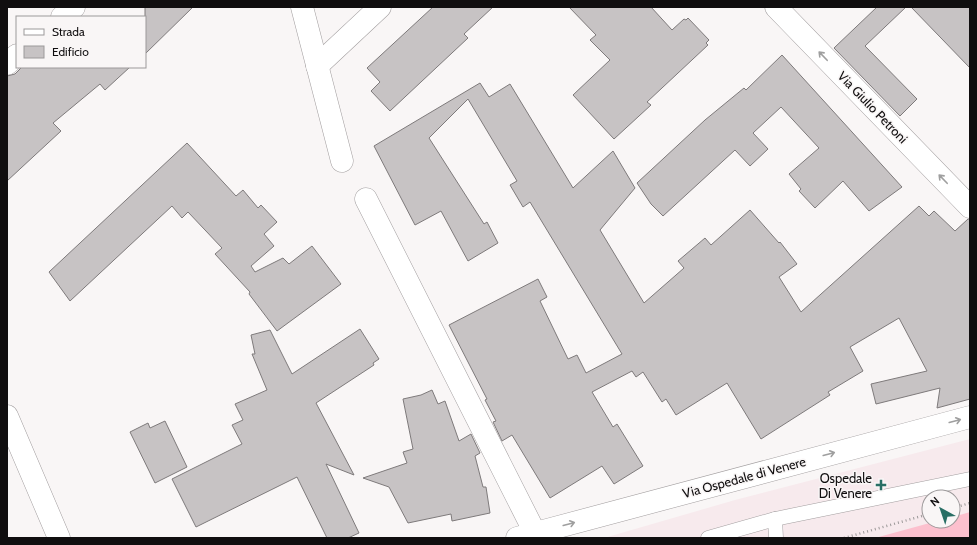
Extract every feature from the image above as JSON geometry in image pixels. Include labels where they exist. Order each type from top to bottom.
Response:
[{"type":"street","points":[[63,16],[74,7]]},
{"type":"street","points":[[302,7],[342,161]]},
{"type":"street","points":[[317,66],[380,7]]},
{"type":"street","name":"Via Giulio Petroni","points":[[776,7],[970,207]]},
{"type":"street","points":[[7,64],[16,56]]},
{"type":"street","points":[[366,200],[526,536]]},
{"type":"street","points":[[7,416],[59,538]]},
{"type":"street","name":"Via Ospedale di Venere","points":[[526,536],[970,416]]},
{"type":"lane","points":[[708,538],[775,519],[970,479]]},
{"type":"lane","points":[[775,519],[776,538]]},
{"type":"path","points":[[844,538],[921,516]]},
{"type":"shaded area","name":"Ospedale Di Venere","points":[[970,439],[970,538],[604,538],[735,500]]},
{"type":"shaded area","points":[[970,512],[970,538],[875,538],[921,525],[921,529],[961,529],[961,515]]},
{"type":"building","points":[[145,7],[193,7],[146,53]]},
{"type":"building","points":[[433,7],[493,7],[464,34],[468,38],[390,111],[371,91],[380,82],[367,68]]},
{"type":"building","points":[[569,7],[651,7],[672,30],[684,19],[686,20],[688,18],[709,40],[706,43],[708,45],[647,102],[651,105],[614,139],[573,95],[610,60],[590,40],[596,35]]},
{"type":"building","points":[[877,7],[906,7],[865,46],[917,99],[900,116],[834,48]]},
{"type":"building","points":[[911,7],[970,7],[970,68]]},
{"type":"building","points":[[782,55],[902,187],[869,211],[843,181],[815,208],[799,191],[801,189],[789,174],[819,148],[781,107],[753,133],[768,149],[750,166],[735,150],[663,216],[651,204],[637,183],[705,120],[744,88],[746,90]]},
{"type":"building","points":[[21,68],[129,68],[105,90],[100,84],[53,123],[61,131],[7,181],[7,76],[15,74]]},
{"type":"building","points":[[480,83],[489,97],[510,84],[573,188],[613,151],[635,188],[600,230],[644,303],[684,268],[678,261],[705,238],[711,245],[750,210],[779,243],[780,242],[797,264],[779,277],[801,312],[919,206],[929,216],[934,211],[955,231],[968,219],[970,219],[970,399],[937,408],[940,388],[876,404],[871,384],[927,371],[899,318],[850,347],[863,371],[828,392],[830,395],[761,439],[727,383],[676,415],[666,399],[662,402],[643,372],[636,377],[632,371],[592,392],[613,427],[617,424],[643,466],[614,484],[602,466],[550,498],[512,435],[502,441],[493,422],[496,421],[485,400],[487,399],[449,325],[538,279],[547,297],[540,301],[568,359],[577,355],[586,373],[622,354],[530,202],[523,207],[510,185],[517,181],[468,99],[429,138],[484,224],[487,222],[498,243],[468,261],[441,211],[415,225],[374,146]]},
{"type":"building","points":[[187,143],[236,196],[243,190],[258,208],[261,205],[277,222],[264,234],[274,246],[251,266],[255,272],[283,258],[289,264],[312,246],[341,284],[277,331],[249,294],[250,292],[215,254],[222,248],[188,212],[182,218],[172,206],[70,301],[49,272]]},
{"type":"building","points":[[360,329],[379,359],[373,363],[374,365],[316,403],[354,475],[326,464],[359,533],[348,538],[327,538],[297,477],[196,527],[172,479],[242,444],[232,425],[243,420],[235,404],[267,390],[252,354],[255,354],[251,335],[270,330],[292,374]]},
{"type":"building","points":[[432,390],[438,404],[445,401],[459,441],[471,434],[480,453],[475,456],[483,487],[486,487],[490,513],[452,521],[451,514],[408,523],[389,487],[363,478],[407,463],[403,452],[413,449],[403,399],[421,395]]},
{"type":"building","points":[[165,421],[187,467],[155,483],[130,432],[148,423],[150,428]]},
{"type":"place","name":"Ospedale Di Venere","points":[[881,485]]}]
